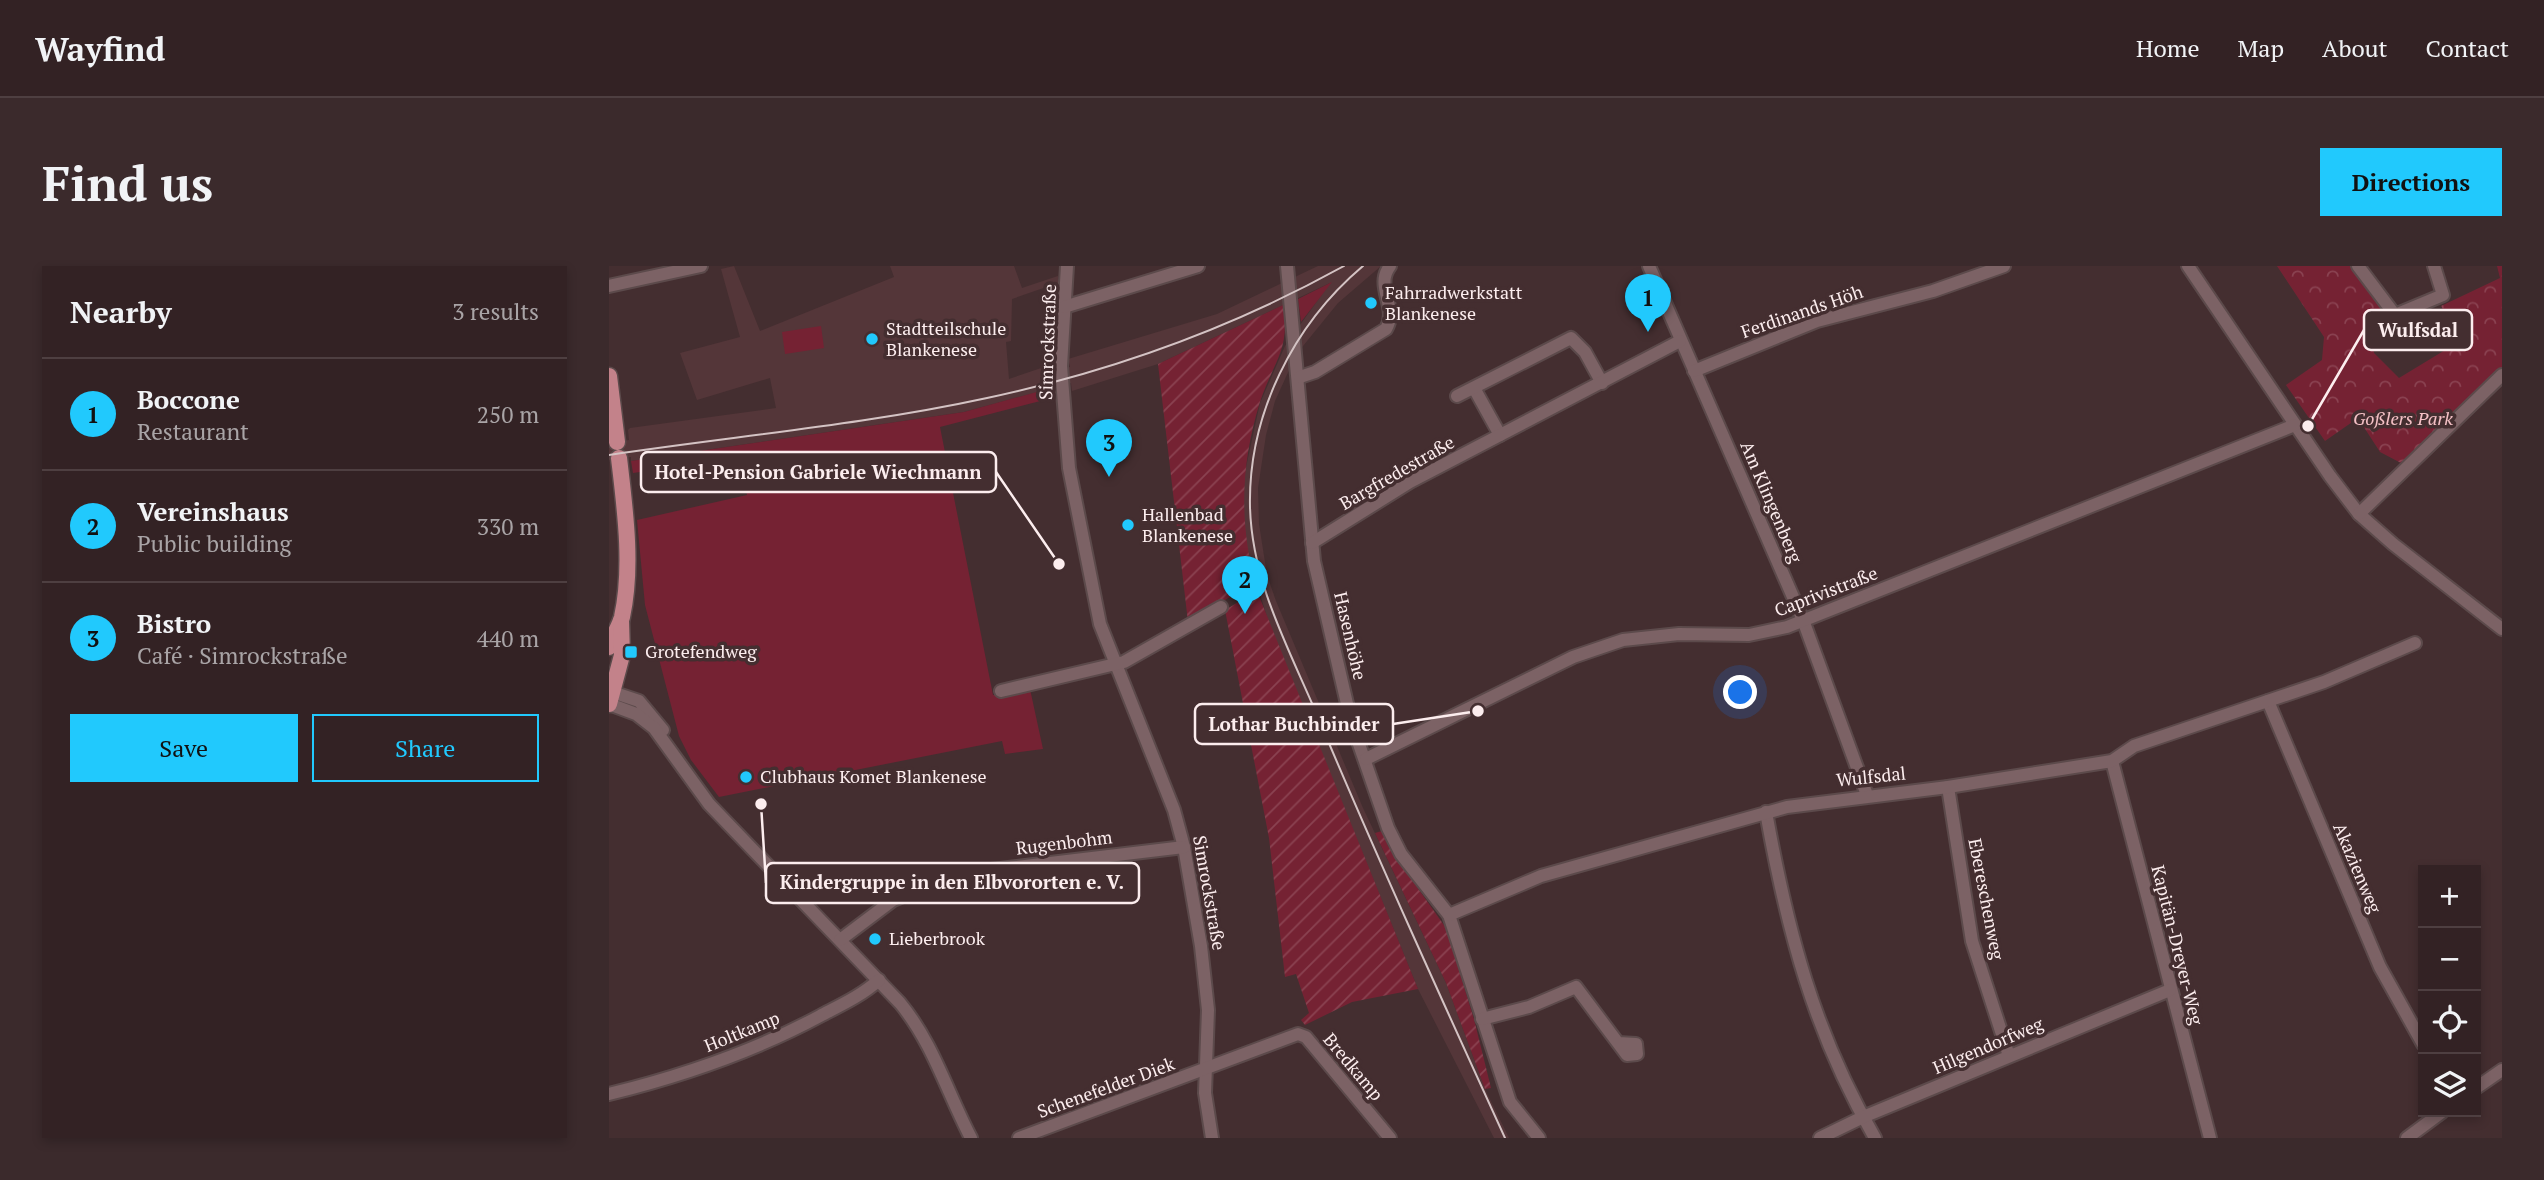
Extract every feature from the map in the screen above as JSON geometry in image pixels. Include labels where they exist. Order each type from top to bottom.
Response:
[{"type":"main road","points":[[609,376],[617,442]]},
{"type":"main road","points":[[610,697],[623,649],[621,621],[626,547],[616,487],[619,458]]},
{"type":"main road","points":[[609,647],[621,621]]},
{"type":"street","points":[[609,286],[701,266]]},
{"type":"street","name":"Simrockstraße","points":[[1067,266],[1062,402],[1069,468],[1100,624],[1170,799],[1184,847],[1201,941],[1208,1010],[1205,1071],[1212,1138]]},
{"type":"street","points":[[1064,307],[1198,266]]},
{"type":"street","name":"Hasenhöhe","points":[[1287,266],[1300,377],[1313,543],[1351,722],[1388,828],[1401,854],[1449,915],[1510,1102],[1539,1138]]},
{"type":"street","points":[[1300,377],[1315,372],[1386,329],[1391,318],[1384,279],[1390,266]]},
{"type":"street","name":"Am Klingenberg","points":[[1649,266],[1803,621],[1867,795]]},
{"type":"street","name":"Ferdinands Höh","points":[[1694,371],[1817,321],[1933,291],[2004,266]]},
{"type":"street","points":[[2188,266],[2295,425],[2359,513],[2393,544],[2501,625]]},
{"type":"street","points":[[2358,266],[2395,315],[2443,295],[2434,266]]},
{"type":"street","points":[[1457,396],[1571,338],[1585,352],[1602,383]]},
{"type":"street","name":"Bargfredestraße","points":[[1313,543],[1410,482],[1681,341]]},
{"type":"street","points":[[2359,513],[2502,375]]},
{"type":"street","points":[[1474,388],[1500,435]]},
{"type":"street","name":"Caprivistraße","points":[[1366,760],[1573,657],[1623,640],[1679,634],[1749,635],[1779,629],[2295,425]]},
{"type":"street","points":[[1001,691],[1116,665],[1221,607]]},
{"type":"street","name":"Wulfsdal","points":[[1449,915],[1541,876],[1766,812],[2112,761],[2134,746],[2268,701],[2416,643]]},
{"type":"street","points":[[610,697],[633,698],[647,708],[709,804],[879,980],[916,1023],[971,1138]]},
{"type":"street","name":"Akazienweg","points":[[2268,701],[2380,967],[2418,1035]]},
{"type":"street","name":"Kapitän-Dreyer-Weg","points":[[2112,761],[2210,1138]]},
{"type":"street","name":"Ebereschenweg","points":[[1948,787],[1972,941],[2009,1056]]},
{"type":"street","points":[[1766,812],[1782,902],[1802,973],[1827,1044],[1875,1138]]},
{"type":"street","name":"Rugenbohm","points":[[840,940],[893,900],[958,874],[1184,847]]},
{"type":"street","name":"Holtkamp","points":[[609,1094],[672,1078],[736,1055],[856,998],[879,980]]},
{"type":"street","points":[[1482,1019],[1528,1007],[1576,987],[1618,1043]]},
{"type":"street","name":"Hilgendorfweg","points":[[1820,1138],[1863,1117],[2170,990]]},
{"type":"street","name":"Bredkamp","points":[[1205,1071],[1301,1034],[1390,1138]]},
{"type":"street","points":[[2481,1085],[2502,1070]]},
{"type":"street","name":"Schenefelder Diek","points":[[1020,1138],[1205,1071]]},
{"type":"street","points":[[2407,1138],[2435,1117]]},
{"type":"shaded area","points":[[734,266],[760,331],[894,277],[890,266],[1014,266],[1022,288],[1058,276],[1058,283],[1012,299],[1011,341],[1006,342],[1009,379],[1053,364],[1051,372],[1070,367],[1068,359],[1217,314],[1318,266],[1381,266],[1338,303],[1303,346],[1290,368],[1275,401],[1266,435],[1258,488],[1259,524],[1267,575],[1276,601],[1363,808],[1446,983],[1485,1089],[1509,1138],[1494,1138],[1418,989],[1270,626],[1248,557],[1243,521],[1243,481],[1260,403],[1285,346],[1330,283],[1158,364],[1072,391],[1071,383],[964,412],[631,461],[631,457],[609,460],[609,443],[629,440],[630,428],[776,408],[770,378],[697,400],[680,353],[740,337],[721,269]]},
{"type":"green space","name":"Goßlers Park","points":[[2277,266],[2350,266],[2393,326],[2372,341],[2374,353],[2399,378],[2460,341],[2441,306],[2500,278],[2497,266],[2502,266],[2502,369],[2401,463],[2380,452],[2358,418],[2325,441],[2286,385],[2322,360],[2324,337]]},
{"type":"green space","points":[[1332,282],[1301,322],[1298,299]]},
{"type":"green space","points":[[1283,305],[1283,345],[1260,402],[1246,470],[1246,537],[1255,582],[1188,622],[1158,364]]},
{"type":"green space","points":[[821,326],[824,348],[785,354],[782,332]]},
{"type":"green space","points":[[1051,388],[1052,398],[940,427],[993,695],[1030,689],[1043,749],[1005,754],[1002,741],[719,797],[691,760],[679,736],[645,605],[637,520],[747,495],[739,458],[633,473],[631,461],[964,412]]},
{"type":"green space","points":[[1257,591],[1418,989],[1352,1002],[1305,1025],[1301,1020],[1309,1013],[1296,974],[1285,977],[1269,838],[1225,610]]},
{"type":"green space","points":[[1382,831],[1388,846],[1446,928],[1474,1019],[1491,1088],[1485,1089],[1446,983],[1375,833]]},
{"type":"tram line","points":[[609,455],[893,416],[1034,387],[1126,361],[1215,328],[1344,266]]},
{"type":"tram line","points":[[1363,266],[1316,316],[1279,374],[1266,406],[1251,473],[1252,536],[1265,591],[1275,618],[1388,879],[1505,1138]]},
{"type":"place","name":"Fahrradwerkstatt Blankenese","points":[[1371,303]]},
{"type":"place","name":"Boccone","points":[[1648,332]]},
{"type":"place","name":"Stadtteilschule Blankenese","points":[[872,339]]},
{"type":"place","name":"Wulfsdal","points":[[2308,426]]},
{"type":"place","name":"Bistro","points":[[1109,477]]},
{"type":"place","name":"Hallenbad Blankenese","points":[[1128,525]]},
{"type":"place","name":"Hotel-Pension Gabriele Wiechmann","points":[[1059,564]]},
{"type":"place","name":"Vereinshaus","points":[[1245,614]]},
{"type":"place","name":"Grotefendweg","points":[[631,652]]},
{"type":"place","name":"Lothar Buchbinder","points":[[1478,711]]},
{"type":"place","name":"Clubhaus Komet Blankenese","points":[[746,777]]},
{"type":"place","name":"Kindergruppe in den Elbvororten e. V.","points":[[761,804]]},
{"type":"place","name":"Lieberbrook","points":[[875,939]]}]
